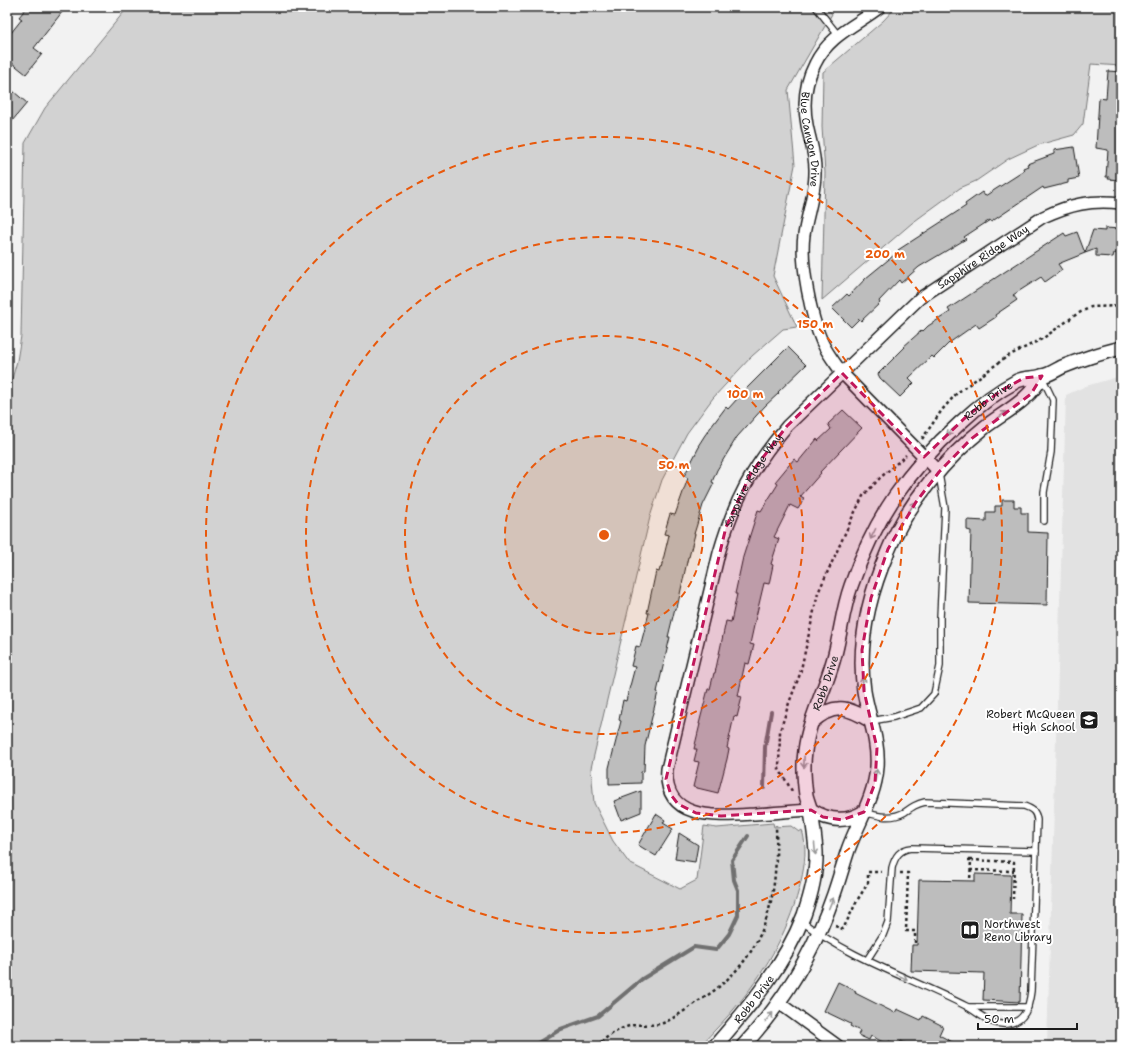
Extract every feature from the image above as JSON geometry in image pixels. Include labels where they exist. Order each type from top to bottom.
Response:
[{"type":"street","name":"Blue Canyon Drive","points":[[880,7],[838,35],[826,47],[815,62],[809,77],[805,108],[807,126],[815,156],[816,174],[804,236],[803,257],[816,325],[832,360],[939,472]]},
{"type":"street","name":"Sapphire Ridge Way","points":[[811,810],[721,816],[696,813],[678,804],[671,795],[666,779],[718,553],[726,527],[751,473],[768,448],[787,426],[920,298],[1043,217],[1062,208],[1083,203],[1104,201],[1121,202]]},
{"type":"street","name":"Robb Drive","points":[[715,1046],[746,1011],[770,980],[791,944],[809,900],[814,880],[816,853],[811,810],[805,789],[804,765],[810,723],[830,671],[844,608],[857,569],[880,520],[908,476],[924,457],[968,415],[1002,390],[1024,378],[1042,376],[1086,358],[1121,348]]},
{"type":"street","name":"Robb Drive","points":[[743,1046],[779,1003],[794,981],[818,934],[834,895],[848,849],[873,792],[877,766],[877,748],[864,691],[862,657],[864,626],[871,598],[886,555],[899,528],[916,502],[939,472],[980,431],[1031,394],[1042,376]]},
{"type":"street","points":[[810,723],[829,709],[840,708],[848,709],[871,721]]},
{"type":"street","points":[[811,810],[822,817],[842,820],[864,812]]},
{"type":"street","points":[[779,1003],[838,1046]]},
{"type":"lane","points":[[816,7],[838,35]]},
{"type":"lane","points":[[1042,376],[1053,400],[1051,452],[1044,492],[1044,521]]},
{"type":"lane","points":[[871,721],[894,717],[921,708],[934,694],[940,666],[940,618],[945,508],[939,472]]},
{"type":"lane","points":[[801,921],[818,934],[867,960],[967,1006],[991,1022],[1011,1024],[1021,1019],[1026,1012],[1031,991],[1037,814],[1030,808],[1024,806],[925,802],[917,803],[900,814],[894,816],[880,816],[864,812]]},
{"type":"lane","points":[[867,960],[883,935],[888,922],[892,868],[894,860],[901,851],[912,848],[1036,851]]},
{"type":"lane","points":[[967,1006],[1028,1007]]},
{"type":"path","points":[[596,1046],[621,1029],[634,1025],[662,1023],[680,1013],[712,993],[732,976],[748,957],[758,939],[773,898],[776,872],[776,825]]},
{"type":"path","points":[[964,860],[1014,862],[1013,899]]},
{"type":"path","points":[[970,881],[971,860]]},
{"type":"path","points":[[897,869],[897,873],[908,873],[906,931],[916,931],[915,943]]},
{"type":"path","points":[[970,870],[1014,871]]},
{"type":"path","points":[[833,925],[843,929],[868,883],[868,872],[881,872]]},
{"type":"highlighted area","points":[[842,373],[924,457],[968,415],[1002,390],[1024,378],[1042,376],[1031,394],[971,439],[939,472],[916,502],[888,549],[871,598],[862,650],[864,691],[877,748],[875,783],[864,812],[842,820],[823,817],[811,810],[721,816],[696,813],[678,804],[671,795],[666,779],[726,527],[751,473],[787,426]]},
{"type":"shaded area","points":[[128,7],[826,7],[832,14],[788,90],[795,165],[773,276],[797,327],[783,329],[752,356],[713,398],[687,433],[662,480],[650,517],[591,768],[594,803],[613,841],[629,863],[680,889],[697,880],[704,826],[717,828],[773,823],[774,827],[791,826],[799,832],[802,830],[805,849],[804,868],[797,897],[785,930],[769,961],[750,990],[700,1046],[7,1046],[7,397],[17,361],[21,336],[25,143],[45,108]]},
{"type":"shaded area","points":[[896,7],[1121,7],[1121,66],[1091,64],[1083,124],[1074,135],[1038,145],[1008,159],[976,181],[960,188],[912,223],[822,300],[825,173],[822,127],[823,72],[883,21]]},
{"type":"shaded area","name":"Robert McQueen High School","points":[[1121,376],[1121,1046],[1047,1046],[1066,395],[1086,386]]},
{"type":"building","points":[[27,7],[66,7],[34,48],[42,54],[26,74],[7,59],[7,38],[22,19],[19,17]]},
{"type":"building","points":[[1108,71],[1121,72],[1121,180],[1108,179],[1109,177],[1106,177],[1108,150],[1096,148],[1099,98],[1106,99]]},
{"type":"building","points":[[7,86],[27,103],[7,127]]},
{"type":"building","points":[[1074,147],[1079,178],[1068,180],[1068,183],[1044,189],[1043,187],[991,222],[990,220],[964,237],[966,239],[919,267],[901,283],[899,280],[879,301],[880,303],[861,321],[859,319],[851,327],[832,308],[847,294],[849,296],[866,278],[899,251],[898,250],[966,206],[965,204],[982,192],[985,196],[1024,171],[1023,168],[1028,166],[1027,164],[1054,154],[1054,150]]},
{"type":"building","points":[[1105,228],[1121,229],[1121,254],[1114,253],[1113,257],[1096,256],[1096,249],[1085,253],[1093,230],[1105,231]]},
{"type":"building","points":[[1077,232],[1085,253],[1058,264],[1062,270],[1045,282],[1041,277],[1013,295],[1017,300],[995,315],[996,317],[979,328],[976,324],[949,343],[934,358],[932,356],[909,378],[914,383],[900,397],[880,378],[878,374],[904,348],[903,347],[921,331],[922,332],[928,326],[950,312],[948,309],[1064,233],[1066,236]]},
{"type":"building","points":[[788,347],[806,365],[778,392],[779,393],[737,437],[717,470],[712,482],[714,483],[703,505],[688,557],[677,608],[675,608],[668,637],[670,637],[645,746],[644,771],[641,772],[641,783],[609,784],[609,768],[621,721],[619,720],[623,700],[626,701],[635,667],[631,666],[636,646],[640,647],[649,613],[647,613],[656,571],[659,572],[661,568],[669,535],[664,534],[670,514],[675,515],[688,478],[684,476],[699,447],[698,446],[726,407],[728,409]]},
{"type":"building","points":[[843,410],[862,428],[820,472],[821,473],[800,497],[804,499],[798,509],[790,505],[774,537],[779,539],[771,564],[773,565],[769,584],[764,583],[750,644],[754,645],[749,664],[745,663],[738,696],[742,697],[737,717],[734,716],[727,748],[729,749],[727,759],[718,793],[693,787],[699,762],[694,761],[697,749],[694,749],[699,724],[708,689],[710,689],[715,673],[726,621],[731,622],[743,557],[758,510],[761,511],[778,484],[775,482],[794,459],[798,462],[817,439],[818,441],[831,429],[828,424]]},
{"type":"building","points":[[1002,500],[1014,500],[1014,507],[1021,507],[1021,513],[1028,513],[1028,532],[1048,533],[1047,605],[969,603],[971,531],[967,530],[967,520],[986,521],[986,512],[995,512],[995,506],[1002,506]]},
{"type":"building","points":[[641,791],[641,812],[621,820],[614,801]]},
{"type":"building","points":[[656,814],[665,820],[663,823],[673,829],[656,856],[638,845]]},
{"type":"building","points":[[679,833],[698,845],[695,862],[675,859]]},
{"type":"building","name":"Northwest Reno Library","points":[[975,874],[1011,875],[1010,914],[1022,914],[1020,1002],[983,1000],[984,973],[911,971],[912,945],[917,945],[919,880],[975,881]]},
{"type":"building","points":[[838,982],[856,991],[855,993],[895,1013],[897,1009],[921,1020],[923,1016],[943,1026],[939,1035],[960,1046],[911,1046],[901,1041],[899,1045],[889,1041],[887,1044],[871,1036],[869,1040],[858,1035],[860,1031],[850,1026],[851,1024],[824,1011]]},
{"type":"waterway","points":[[764,788],[765,747],[771,712]]},
{"type":"waterway","points":[[533,1046],[561,1029],[598,1016],[642,979],[694,947],[716,950],[729,934],[738,915],[738,890],[734,880],[732,860],[748,836]]},
{"type":"place","name":"Robert McQueen High School","points":[[1089,720]]},
{"type":"place","name":"Northwest Reno Library","points":[[970,930]]}]
